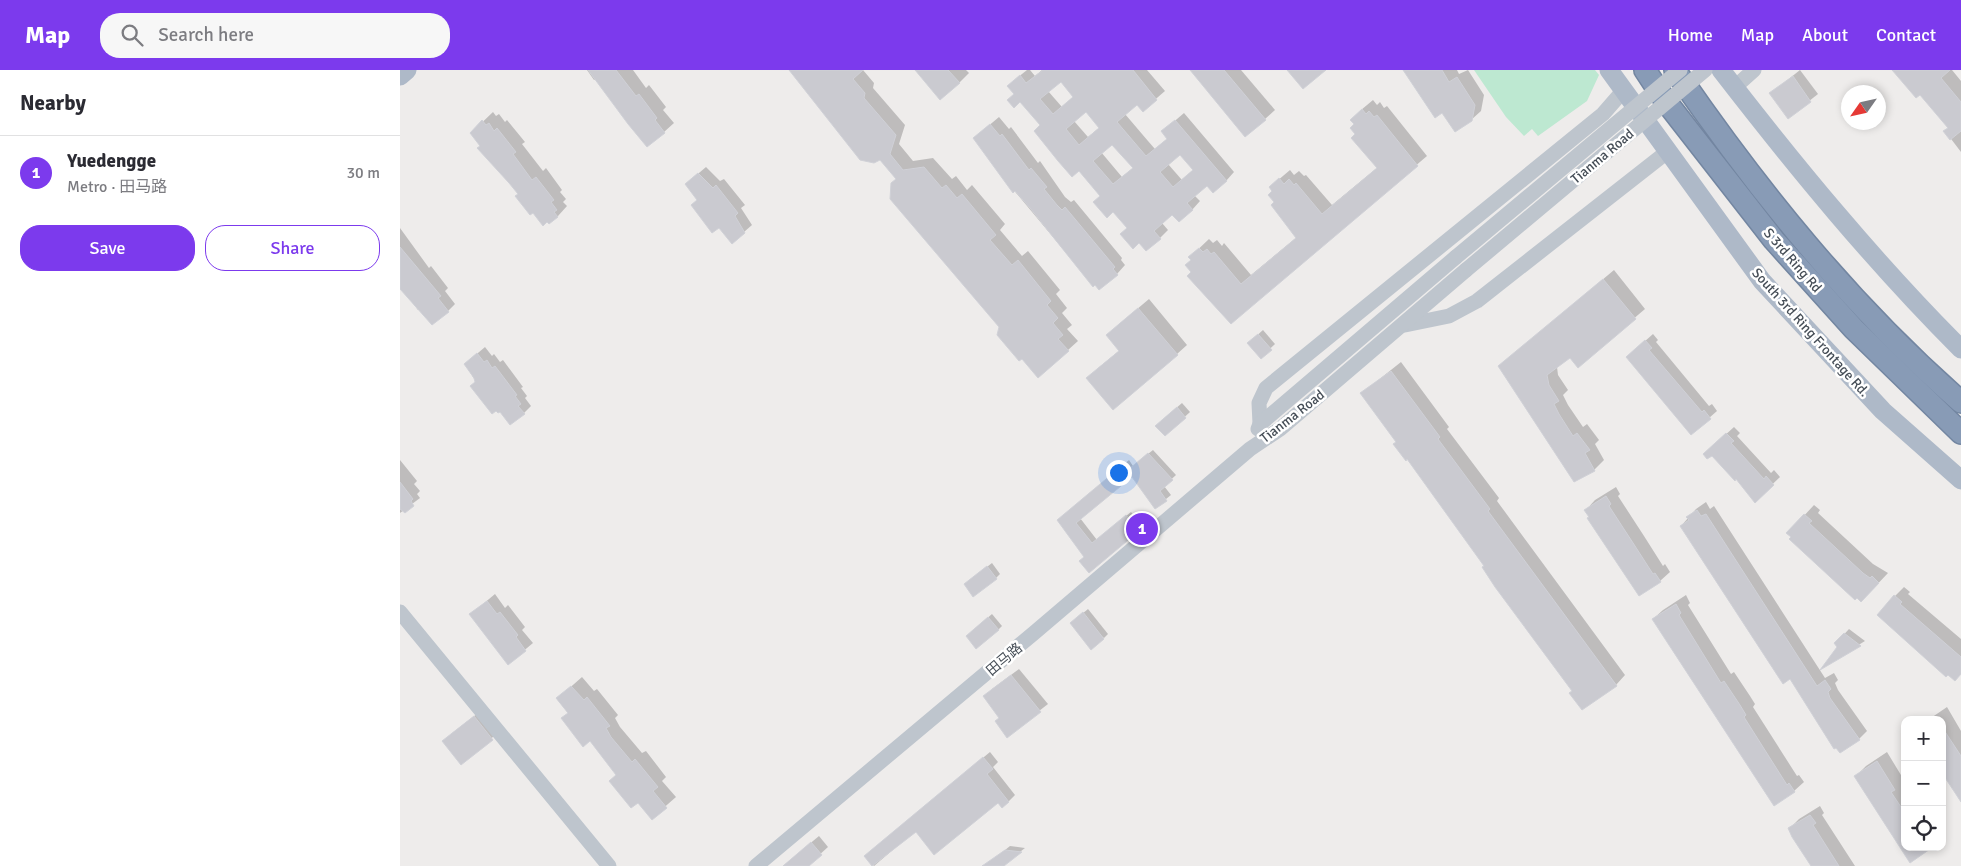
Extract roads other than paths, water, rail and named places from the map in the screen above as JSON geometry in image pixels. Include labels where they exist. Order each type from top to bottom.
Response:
[{"type":"highway","name":"S 3rd Ring Rd","points":[[1644,70],[1664,99],[1774,240],[1854,329],[1961,433]]},
{"type":"highway","name":"S 3rd Ring Rd","points":[[1675,70],[1728,145],[1808,248],[1872,317],[1956,397]]},
{"type":"main road","points":[[400,76],[407,70]]},
{"type":"main road","name":"South 3rd Ring Frontage Rd.","points":[[1608,70],[1762,281],[1883,411],[1961,480]]},
{"type":"main road","points":[[1721,70],[1824,198],[1912,300],[1961,349]]},
{"type":"street","name":"Tianma Road","points":[[1250,449],[1260,424],[1680,70]]},
{"type":"street","name":"Tianma Road","points":[[1250,449],[1280,429],[1705,70]]},
{"type":"street","points":[[1735,87],[1754,70]]},
{"type":"street","points":[[1260,424],[1259,403],[1266,388],[1603,114],[1623,91]]},
{"type":"street","points":[[1403,326],[1449,316],[1477,302],[1667,152]]},
{"type":"street","name":"田马路","points":[[756,866],[1250,449]]},
{"type":"street","points":[[400,612],[609,866]]},
{"type":"place","name":"Yuedengge","points":[[1142,529]]}]
